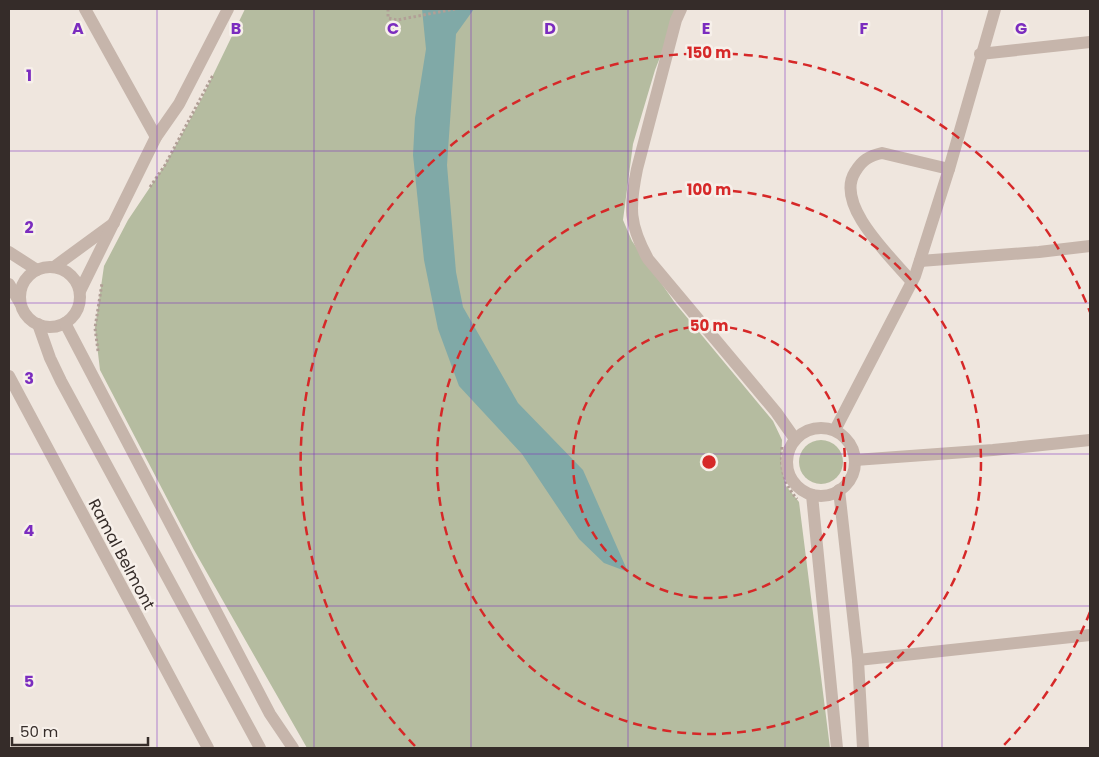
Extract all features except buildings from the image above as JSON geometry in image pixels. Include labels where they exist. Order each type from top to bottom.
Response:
[{"type":"street","points":[[85,9],[156,137]]},
{"type":"street","points":[[9,284],[27,316],[38,324],[47,326],[64,323],[71,319],[79,306],[80,291],[116,222],[156,137],[179,104],[228,9]]},
{"type":"street","points":[[681,9],[676,20],[637,168],[633,188],[631,219],[636,237],[648,259],[776,412],[795,439]]},
{"type":"street","points":[[835,430],[912,282],[949,169],[980,54],[995,9]]},
{"type":"street","points":[[980,54],[1090,42]]},
{"type":"street","points":[[912,282],[876,241],[855,211],[851,197],[853,175],[861,162],[871,156],[882,153],[949,169]]},
{"type":"street","points":[[54,267],[116,222]]},
{"type":"street","points":[[920,260],[1040,252],[1090,246]]},
{"type":"street","points":[[9,252],[37,270]]},
{"type":"street","points":[[21,304],[20,291],[25,280],[37,270],[54,267],[65,270],[73,278],[80,291]]},
{"type":"street","points":[[64,323],[270,714],[293,748]]},
{"type":"street","points":[[38,324],[61,382],[260,748]]},
{"type":"street","name":"Ramal Belmont","points":[[9,376],[208,748]]},
{"type":"street","points":[[813,428],[835,430],[851,444],[855,460],[852,476],[839,490],[824,496],[812,495],[801,490],[793,481],[788,471],[787,459],[795,439],[803,432],[813,428]]},
{"type":"street","points":[[855,460],[993,450],[1090,440]]},
{"type":"street","points":[[839,490],[858,660],[863,748]]},
{"type":"street","points":[[812,495],[837,748]]},
{"type":"street","points":[[858,660],[1090,635]]},
{"type":"path","points":[[388,9],[388,18],[397,20],[455,9]]},
{"type":"path","points":[[149,189],[165,165],[215,71]]},
{"type":"path","points":[[98,353],[95,328],[103,275]]},
{"type":"green space","points":[[245,9],[679,9],[655,70],[633,144],[623,220],[632,241],[675,303],[773,421],[782,440],[781,463],[786,486],[799,502],[830,748],[307,748],[194,550],[100,370],[95,328],[104,266],[128,220],[165,165],[202,98]]},
{"type":"green space","points":[[821,440],[833,444],[839,450],[843,462],[839,474],[833,480],[821,484],[809,480],[803,474],[799,462],[803,450],[809,444]]},
{"type":"water","points":[[422,9],[474,9],[456,34],[447,165],[456,272],[463,307],[518,403],[583,470],[628,572],[604,563],[579,539],[522,454],[459,386],[438,329],[424,260],[413,155],[415,118],[426,49]]}]
